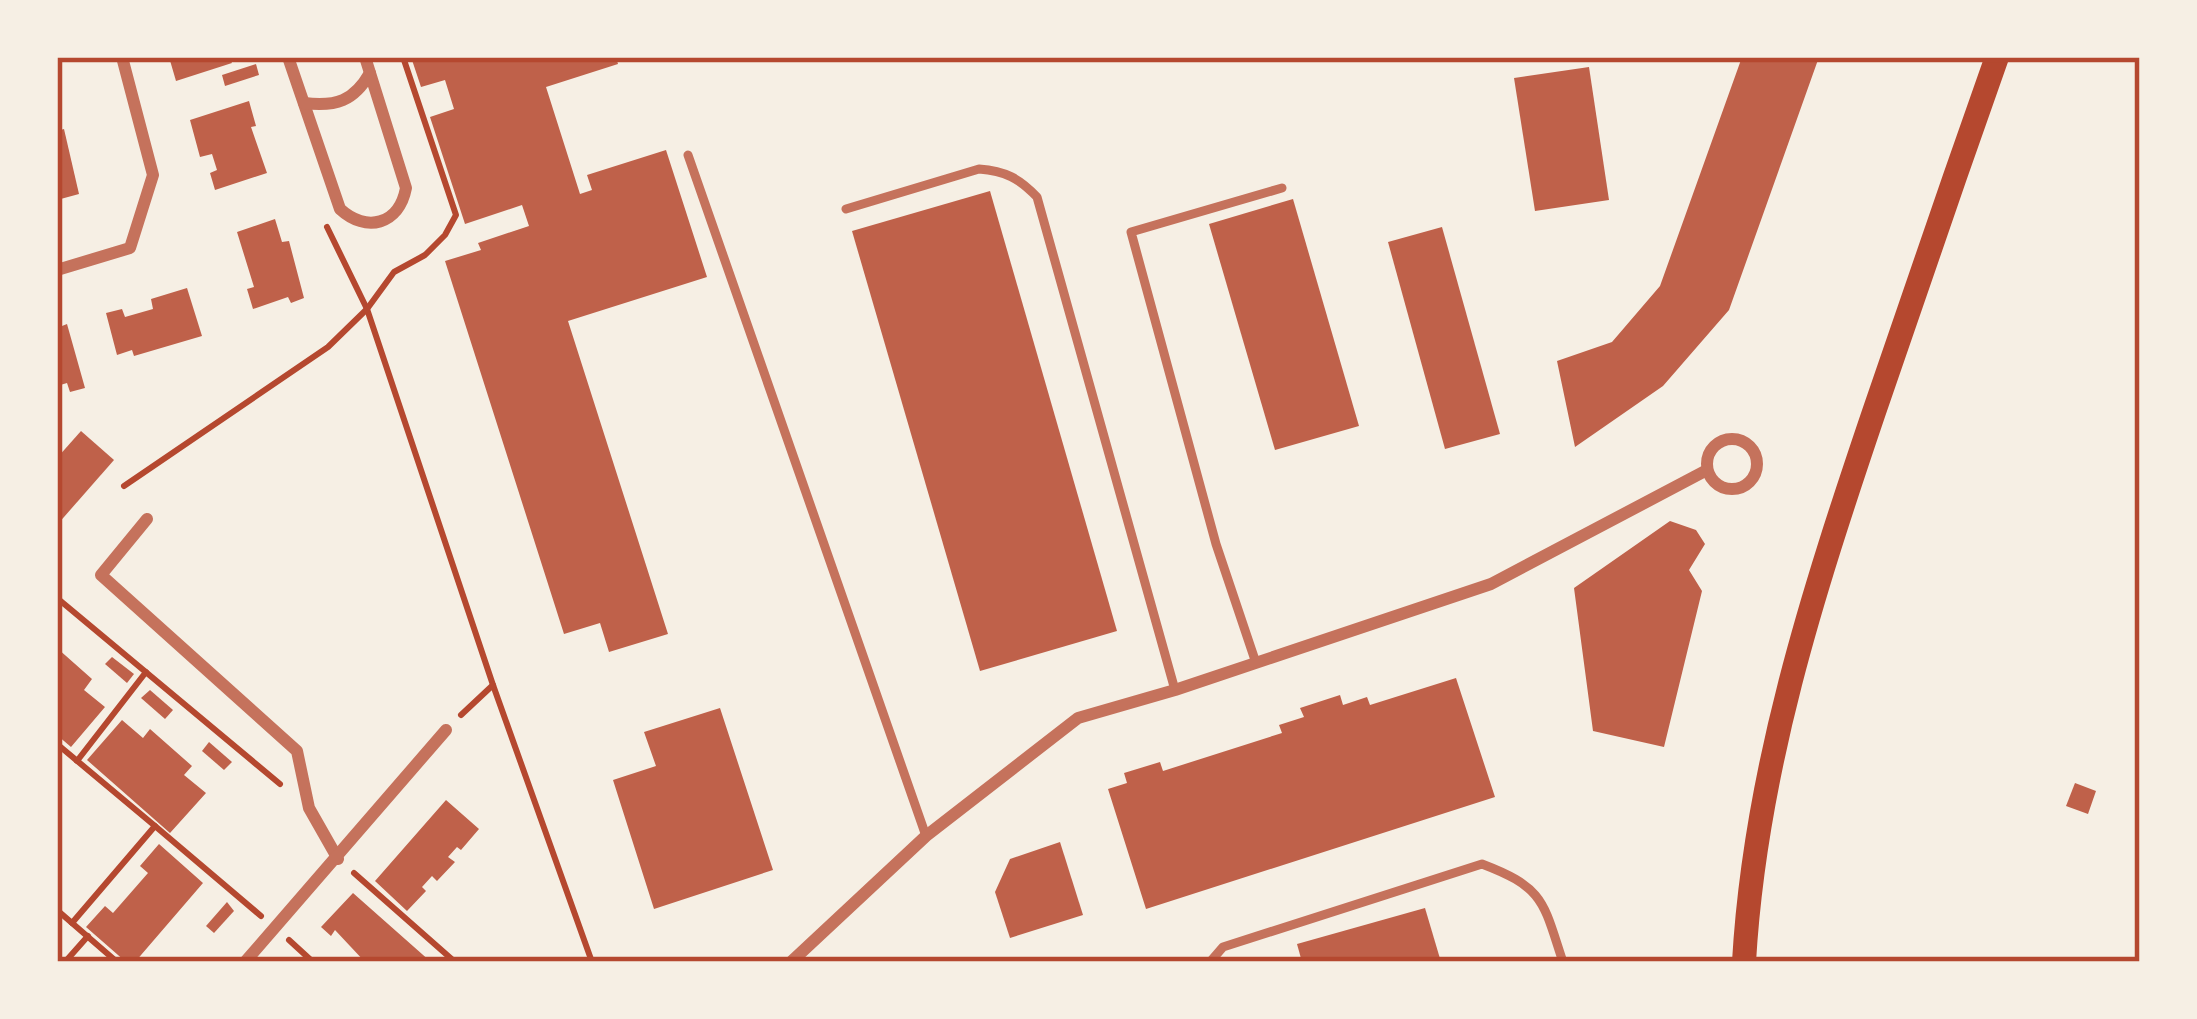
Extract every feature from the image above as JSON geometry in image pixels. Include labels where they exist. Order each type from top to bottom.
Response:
[{"type":"main road","points":[[1744,962],[1763,793],[1793,666],[1828,548],[1996,57]]},
{"type":"street","points":[[57,270],[130,248],[153,175],[122,57]]},
{"type":"street","points":[[288,57],[340,209],[360,223],[384,222],[404,202],[406,188],[365,57]]},
{"type":"street","points":[[304,103],[326,106],[345,101],[361,89],[370,73]]},
{"type":"street","points":[[791,962],[926,836],[1078,718],[1491,584],[1707,470],[1713,447],[1727,439],[1743,441],[1756,461],[1753,476],[1741,487],[1717,484],[1707,470]]},
{"type":"street","points":[[147,519],[101,574],[297,751],[309,808],[338,859]]},
{"type":"street","points":[[245,962],[446,730]]},
{"type":"lane","points":[[688,155],[926,836]]},
{"type":"lane","points":[[846,209],[979,169],[1020,179],[1037,197],[1175,690]]},
{"type":"lane","points":[[1256,663],[1216,544],[1131,232],[1282,188]]},
{"type":"lane","points":[[1210,962],[1223,947],[1482,864],[1520,878],[1544,904],[1563,962]]},
{"type":"path","points":[[324,220],[367,309],[592,962]]},
{"type":"path","points":[[124,486],[299,370],[367,309]]},
{"type":"path","points":[[57,598],[309,808]]},
{"type":"path","points":[[77,761],[146,672]]},
{"type":"path","points":[[446,730],[493,685]]},
{"type":"path","points":[[57,745],[275,928]]},
{"type":"path","points":[[72,923],[155,826]]},
{"type":"path","points":[[338,859],[455,962]]},
{"type":"path","points":[[57,910],[117,962]]},
{"type":"path","points":[[65,962],[88,936]]},
{"type":"building","points":[[169,57],[229,57],[232,63],[176,81]]},
{"type":"building","points":[[411,57],[616,57],[618,64],[546,87],[580,194],[592,190],[587,175],[666,150],[707,277],[568,321],[668,634],[609,652],[600,623],[564,634],[445,261],[481,250],[478,243],[529,226],[522,205],[465,224],[430,117],[454,109],[445,80],[421,87]]},
{"type":"building","points":[[1742,57],[1819,57],[1729,310],[1663,386],[1575,447],[1557,361],[1612,342],[1660,286]]},
{"type":"building","points":[[256,64],[259,75],[225,86],[222,75]]},
{"type":"building","points":[[1589,67],[1609,200],[1535,211],[1514,78]]},
{"type":"building","points":[[249,101],[256,126],[251,127],[267,173],[215,190],[210,173],[217,170],[212,154],[200,157],[190,120]]},
{"type":"building","points":[[64,129],[79,194],[57,200],[57,131]]},
{"type":"building","points":[[990,191],[1117,631],[980,671],[852,231]]},
{"type":"building","points":[[1293,199],[1359,426],[1275,450],[1209,224]]},
{"type":"building","points":[[275,219],[282,242],[289,241],[304,298],[291,303],[288,297],[253,309],[247,289],[254,287],[237,232]]},
{"type":"building","points":[[1442,227],[1500,434],[1445,449],[1388,242]]},
{"type":"building","points":[[187,288],[202,336],[134,356],[132,350],[117,355],[106,313],[122,309],[125,317],[153,309],[151,299]]},
{"type":"building","points":[[67,324],[85,388],[70,392],[67,383],[57,386],[57,328]]},
{"type":"building","points":[[81,431],[114,460],[57,525],[57,458]]},
{"type":"building","points":[[1670,521],[1696,530],[1705,544],[1689,570],[1702,591],[1664,747],[1593,731],[1574,588]]},
{"type":"building","points":[[57,648],[92,679],[84,690],[105,707],[71,747],[57,735]]},
{"type":"building","points":[[112,657],[134,674],[127,683],[105,664]]},
{"type":"building","points":[[1456,678],[1495,797],[1146,909],[1108,789],[1127,783],[1124,773],[1160,762],[1163,771],[1282,733],[1279,725],[1304,717],[1300,708],[1340,695],[1343,705],[1367,697],[1370,705]]},
{"type":"building","points":[[150,690],[173,710],[165,719],[141,698]]},
{"type":"building","points":[[720,708],[773,870],[654,909],[613,780],[656,766],[644,732]]},
{"type":"building","points":[[122,720],[143,738],[150,729],[192,766],[184,775],[206,793],[170,833],[87,760]]},
{"type":"building","points":[[209,742],[232,762],[224,770],[202,751]]},
{"type":"building","points":[[2075,783],[2096,791],[2088,814],[2066,806]]},
{"type":"building","points":[[446,800],[479,829],[448,857],[455,862],[437,881],[432,876],[422,887],[426,891],[407,911],[375,881]]},
{"type":"building","points":[[1060,842],[1083,915],[1010,938],[995,892],[1010,859]]},
{"type":"building","points":[[159,844],[203,883],[135,962],[126,962],[86,927],[105,906],[113,913],[148,873],[140,866]]},
{"type":"building","points":[[353,893],[431,962],[365,962],[335,930],[331,936],[321,927]]},
{"type":"building","points":[[227,902],[234,911],[214,933],[206,926]]},
{"type":"building","points":[[1425,908],[1441,962],[1302,962],[1297,944]]}]
